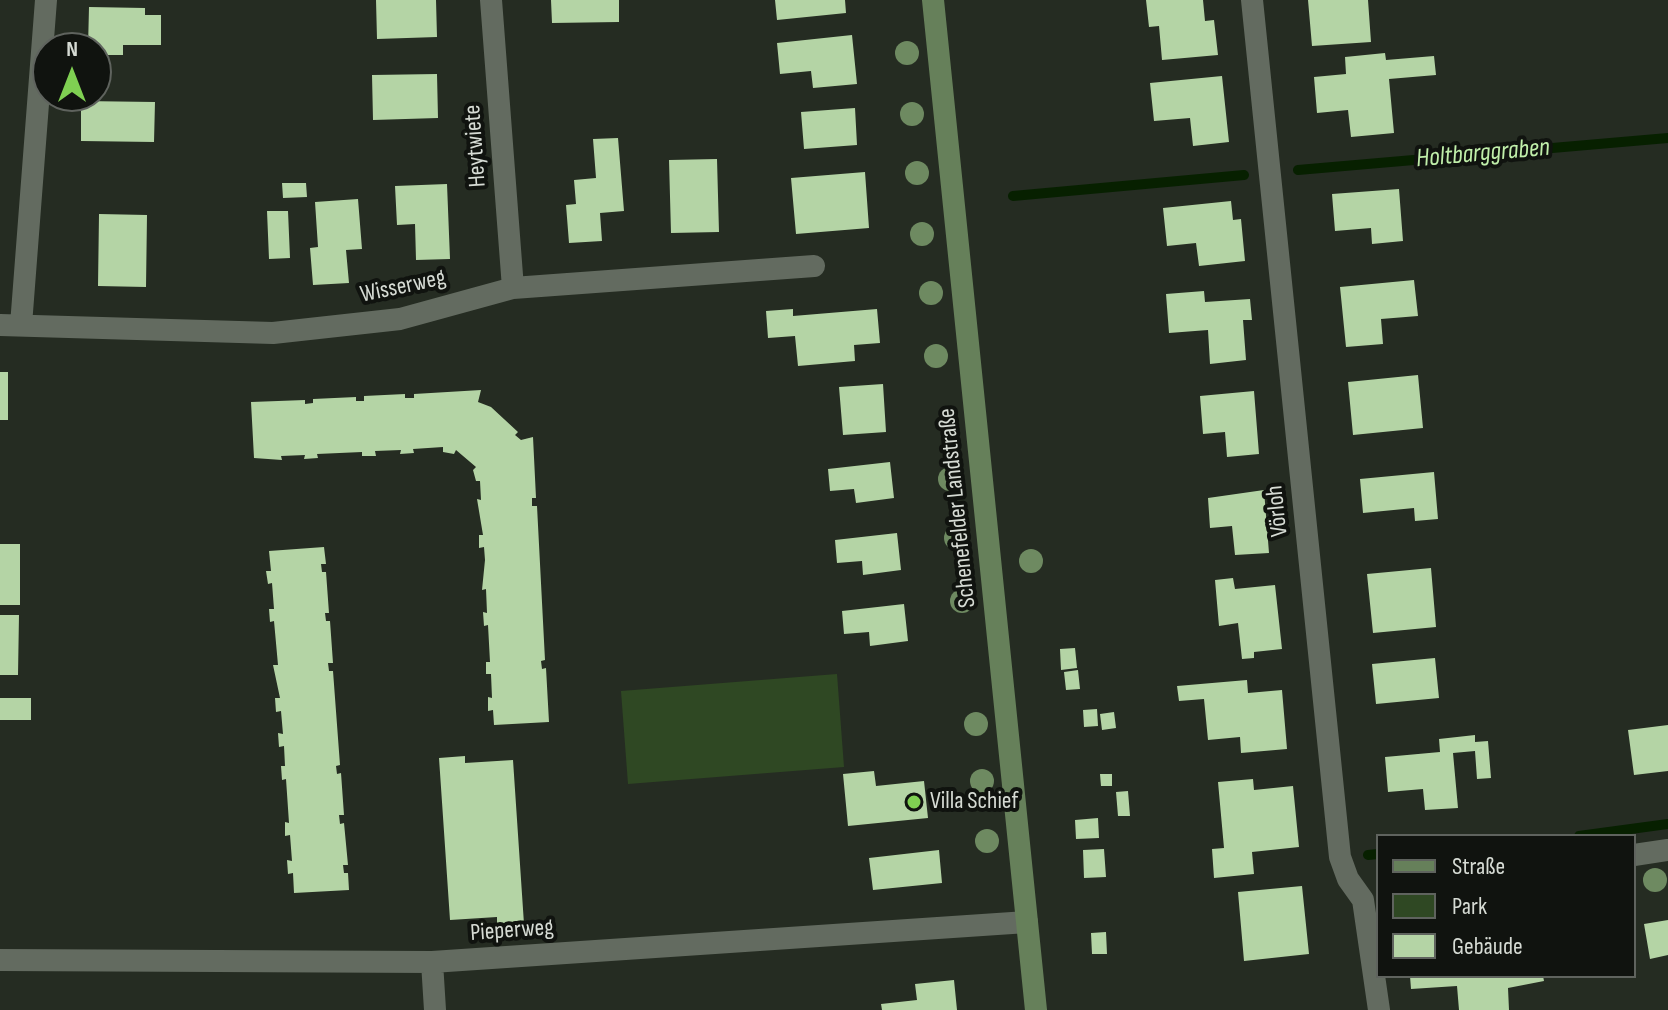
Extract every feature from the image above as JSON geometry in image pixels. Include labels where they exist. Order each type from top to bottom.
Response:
[{"type":"main road","name":"Schenefelder Landstraße","points":[[933,0],[1036,1010]]},
{"type":"street","points":[[11,325],[46,0]]},
{"type":"street","name":"Heytwiete","points":[[491,0],[513,288]]},
{"type":"street","name":"Vörloh","points":[[1252,0],[1340,857],[1348,879],[1370,898],[1376,973]]},
{"type":"street","name":"Wisserweg","points":[[11,325],[273,333],[400,319],[513,288],[814,266]]},
{"type":"street","points":[[1636,855],[1668,850]]},
{"type":"street","name":"Pieperweg","points":[[0,960],[432,962],[1027,922]]},
{"type":"street","points":[[432,962],[435,1010]]},
{"type":"street","name":"Vörloh","points":[[1376,978],[1379,1010]]},
{"type":"green space","points":[[837,674],[844,767],[628,784],[621,691]]},
{"type":"building","points":[[376,0],[436,0],[437,37],[377,39]]},
{"type":"building","points":[[551,0],[619,0],[619,22],[552,23]]},
{"type":"building","points":[[775,0],[845,0],[846,13],[777,20]]},
{"type":"building","points":[[1146,0],[1203,0],[1205,21],[1214,20],[1218,55],[1162,60],[1159,26],[1149,27]]},
{"type":"building","points":[[1308,0],[1368,0],[1371,42],[1312,46]]},
{"type":"building","points":[[89,7],[145,8],[145,15],[161,15],[161,45],[123,45],[123,55],[112,55],[112,32],[88,32]]},
{"type":"building","points":[[852,35],[857,84],[813,88],[811,71],[780,74],[777,43]]},
{"type":"building","points":[[1385,53],[1386,60],[1434,56],[1436,75],[1389,79],[1394,133],[1351,137],[1348,110],[1317,113],[1314,77],[1346,74],[1345,57]]},
{"type":"building","points":[[437,74],[438,118],[373,120],[372,75]]},
{"type":"building","points":[[1222,76],[1229,142],[1193,146],[1190,118],[1154,121],[1150,83]]},
{"type":"building","points":[[112,101],[155,102],[154,142],[81,141],[81,112],[112,112]]},
{"type":"building","points":[[855,108],[857,145],[804,149],[801,112]]},
{"type":"building","points":[[618,138],[624,211],[600,213],[602,241],[569,243],[566,205],[576,204],[574,180],[596,178],[593,139]]},
{"type":"building","points":[[717,159],[719,232],[671,233],[669,160]]},
{"type":"building","points":[[865,172],[869,228],[796,234],[791,178]]},
{"type":"building","points":[[282,183],[306,183],[307,197],[283,198]]},
{"type":"building","points":[[447,184],[450,259],[416,260],[415,224],[397,225],[395,186]]},
{"type":"building","points":[[1399,189],[1403,241],[1372,244],[1371,228],[1335,231],[1332,194]]},
{"type":"building","points":[[358,199],[362,249],[346,250],[349,283],[313,285],[310,248],[318,247],[315,202]]},
{"type":"building","points":[[1231,201],[1233,220],[1241,219],[1245,261],[1199,266],[1196,243],[1167,246],[1163,208]]},
{"type":"building","points":[[267,211],[288,211],[290,258],[269,259]]},
{"type":"building","points":[[99,214],[147,215],[146,287],[98,286]]},
{"type":"building","points":[[1414,280],[1418,316],[1381,319],[1383,344],[1346,347],[1340,287]]},
{"type":"building","points":[[1204,291],[1205,302],[1250,299],[1252,320],[1243,320],[1246,360],[1210,364],[1208,330],[1169,333],[1166,294]]},
{"type":"building","points":[[793,309],[793,316],[877,309],[880,343],[854,345],[855,361],[798,366],[795,336],[768,338],[766,311]]},
{"type":"building","points":[[0,372],[8,372],[8,420],[0,420]]},
{"type":"building","points":[[1418,375],[1423,428],[1353,435],[1348,382]]},
{"type":"building","points":[[883,384],[886,432],[843,435],[839,387]]},
{"type":"building","points":[[481,390],[478,402],[491,407],[518,432],[515,435],[521,440],[533,437],[536,498],[532,498],[532,506],[537,506],[545,660],[541,661],[542,669],[546,668],[549,722],[494,725],[493,710],[488,711],[488,697],[492,698],[491,674],[486,674],[486,662],[490,662],[488,625],[484,626],[483,612],[487,613],[486,589],[482,590],[485,560],[484,547],[479,548],[479,535],[483,535],[477,499],[481,500],[480,481],[476,481],[473,470],[476,467],[456,450],[454,454],[443,452],[443,447],[413,449],[414,453],[400,454],[401,450],[375,451],[376,456],[362,456],[362,452],[317,454],[318,458],[304,459],[305,455],[281,456],[282,460],[254,458],[251,402],[305,400],[305,404],[313,403],[313,399],[356,397],[356,401],[364,401],[364,396],[405,394],[405,398],[414,398],[414,394]]},
{"type":"building","points":[[1254,391],[1259,454],[1227,457],[1225,432],[1203,434],[1200,396]]},
{"type":"building","points":[[890,462],[894,498],[856,503],[854,489],[830,491],[828,469]]},
{"type":"building","points":[[1434,472],[1438,519],[1415,521],[1414,508],[1363,513],[1360,479]]},
{"type":"building","points":[[1264,490],[1269,553],[1235,555],[1232,526],[1210,528],[1208,498]]},
{"type":"building","points":[[897,533],[901,570],[863,575],[862,561],[837,563],[835,540]]},
{"type":"building","points":[[0,544],[20,544],[20,605],[0,605]]},
{"type":"building","points":[[324,547],[326,564],[321,564],[322,572],[326,572],[329,613],[325,613],[326,621],[330,621],[333,663],[328,663],[329,671],[333,671],[340,765],[336,766],[337,774],[341,773],[344,815],[339,815],[340,824],[344,823],[348,865],[343,865],[344,873],[348,873],[349,890],[294,893],[293,873],[288,874],[287,860],[292,861],[290,835],[285,836],[285,822],[289,823],[286,779],[282,780],[281,766],[285,766],[284,746],[279,747],[278,733],[283,734],[281,711],[276,712],[275,698],[280,698],[273,665],[278,665],[274,621],[270,622],[269,609],[274,609],[272,583],[268,584],[266,571],[271,571],[269,551]]},
{"type":"building","points":[[1431,568],[1436,627],[1373,633],[1367,574]]},
{"type":"building","points":[[1233,578],[1235,589],[1275,585],[1282,649],[1254,652],[1254,658],[1242,659],[1238,623],[1219,626],[1215,580]]},
{"type":"building","points":[[904,604],[908,641],[870,646],[869,632],[844,634],[842,611]]},
{"type":"building","points":[[0,615],[19,615],[18,675],[0,675]]},
{"type":"building","points":[[1075,648],[1077,668],[1061,670],[1060,649]]},
{"type":"building","points":[[1435,658],[1439,698],[1376,704],[1372,664]]},
{"type":"building","points":[[1078,670],[1080,689],[1066,690],[1064,672]]},
{"type":"building","points":[[1247,680],[1248,693],[1282,690],[1287,749],[1241,753],[1240,737],[1208,740],[1204,699],[1179,701],[1177,686]]},
{"type":"building","points":[[0,698],[31,698],[31,720],[0,720]]},
{"type":"building","points":[[1097,709],[1098,726],[1084,727],[1083,710]]},
{"type":"building","points":[[1114,712],[1116,728],[1102,730],[1100,714]]},
{"type":"building","points":[[1668,725],[1668,771],[1634,775],[1628,730]]},
{"type":"building","points":[[1475,735],[1475,742],[1488,741],[1491,778],[1477,779],[1475,751],[1453,753],[1458,808],[1425,810],[1423,789],[1388,792],[1385,757],[1440,752],[1439,739]]},
{"type":"building","points":[[465,756],[465,763],[513,760],[524,924],[497,926],[497,917],[450,920],[439,758]]},
{"type":"building","points":[[874,771],[876,786],[924,781],[928,818],[848,826],[843,774]]},
{"type":"building","points":[[1100,774],[1112,774],[1112,786],[1101,786]]},
{"type":"building","points":[[1253,779],[1254,790],[1293,786],[1299,847],[1252,852],[1254,874],[1214,878],[1212,849],[1224,848],[1218,782]]},
{"type":"building","points":[[1128,791],[1130,816],[1118,816],[1116,792]]},
{"type":"building","points":[[1098,818],[1099,838],[1076,839],[1075,820]]},
{"type":"building","points":[[1104,849],[1106,877],[1084,878],[1083,850]]},
{"type":"building","points":[[939,850],[942,883],[873,890],[869,858]]},
{"type":"building","points":[[1302,886],[1309,954],[1244,961],[1238,892]]},
{"type":"building","points":[[1668,920],[1668,955],[1650,959],[1644,924]]},
{"type":"building","points":[[1106,932],[1107,954],[1092,954],[1091,933]]},
{"type":"building","points":[[1410,978],[1543,978],[1544,981],[1508,988],[1509,1010],[1459,1010],[1457,986],[1411,989]]},
{"type":"building","points":[[954,980],[957,1010],[882,1010],[881,1004],[917,1000],[915,984]]},
{"type":"waterway","name":"Holtbarggraben","points":[[1298,170],[1668,138]]},
{"type":"waterway","name":"Holtbarggraben","points":[[1013,196],[1244,175]]},
{"type":"waterway","points":[[1594,834],[1668,824]]},
{"type":"waterway","points":[[1368,855],[1376,854]]},
{"type":"place","name":"Villa Schief","points":[[914,802]]}]
